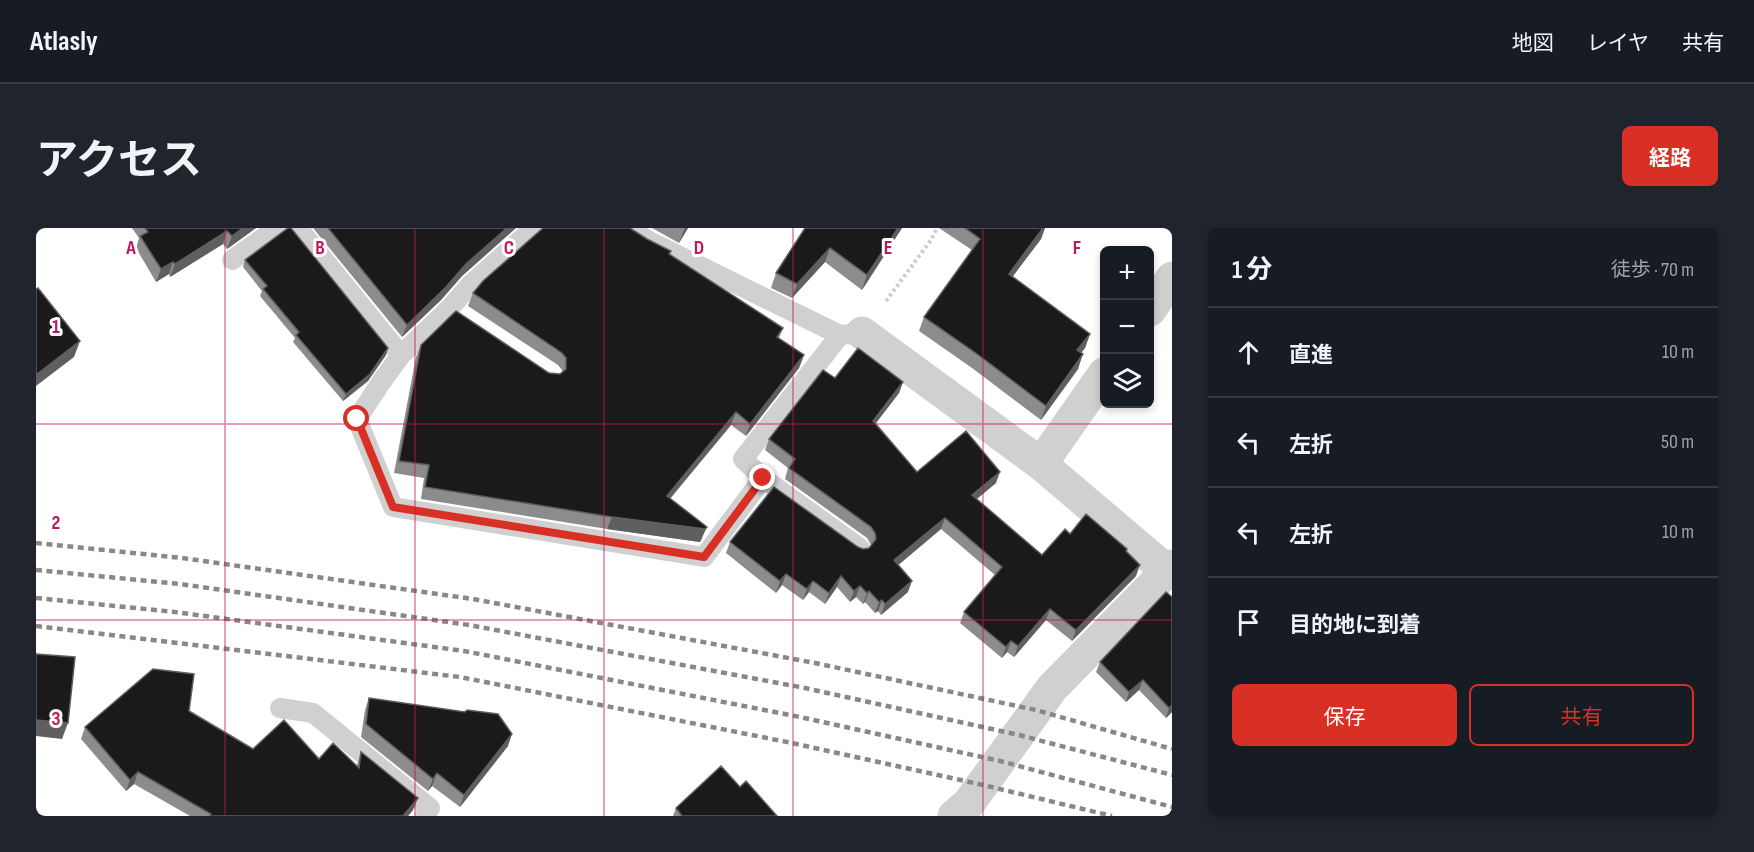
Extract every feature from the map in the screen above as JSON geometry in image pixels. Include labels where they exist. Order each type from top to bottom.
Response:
[{"type":"street","points":[[1154,303],[1172,278]]},
{"type":"street","points":[[851,334],[1041,464],[1170,573],[1052,688],[969,803],[954,816]]},
{"type":"street","points":[[1041,464],[1100,380]]},
{"type":"lane","points":[[232,260],[277,228]]},
{"type":"lane","points":[[298,228],[401,356]]},
{"type":"lane","points":[[534,228],[470,285],[401,356],[357,419],[393,507],[704,557],[763,478]]},
{"type":"lane","points":[[629,228],[649,241],[851,334],[743,459],[763,478],[860,548]]},
{"type":"lane","points":[[450,308],[468,320]]},
{"type":"lane","points":[[280,708],[313,713],[430,808],[425,816]]},
{"type":"path","points":[[851,334],[931,240],[937,228]]},
{"type":"building","points":[[145,228],[243,228],[232,236],[227,231],[175,264],[173,262],[161,269],[140,236],[148,232]]},
{"type":"building","points":[[291,228],[388,348],[370,374],[346,394],[296,335],[299,332],[263,289],[267,286],[245,260]]},
{"type":"building","points":[[328,228],[507,228],[466,264],[407,325]]},
{"type":"building","points":[[543,228],[630,228],[671,251],[669,254],[783,328],[777,337],[804,355],[750,424],[736,412],[667,496],[707,527],[705,529],[612,517],[425,487],[429,465],[399,461],[421,345],[456,311],[549,373],[560,374],[566,369],[566,358],[562,353],[473,293],[483,281]]},
{"type":"building","points":[[805,228],[898,228],[867,275],[830,248],[797,284],[776,273]]},
{"type":"building","points":[[965,228],[1043,228],[1009,274],[1090,334],[1077,350],[1083,354],[1046,406],[924,317],[980,239]]},
{"type":"building","points":[[38,288],[80,341],[36,375],[36,289]]},
{"type":"building","points":[[858,348],[903,382],[873,421],[917,472],[966,431],[1000,472],[972,495],[1042,555],[1065,529],[1070,534],[1086,514],[1127,549],[1126,551],[1140,565],[1076,630],[1050,609],[1018,646],[1011,641],[1006,647],[964,612],[1002,567],[945,518],[894,560],[912,581],[885,604],[882,600],[879,602],[869,591],[867,593],[860,586],[854,591],[841,576],[829,593],[813,581],[807,589],[786,574],[780,581],[730,542],[774,487],[858,547],[869,548],[876,539],[871,527],[789,468],[795,459],[769,439],[823,370],[835,378]]},
{"type":"building","points":[[1166,592],[1172,597],[1172,705],[1169,708],[1143,680],[1129,692],[1100,662]]},
{"type":"building","points":[[36,654],[75,657],[68,723],[36,720]]},
{"type":"building","points":[[153,669],[194,674],[189,711],[253,749],[284,720],[319,759],[333,743],[359,768],[361,752],[418,798],[403,816],[210,816],[211,814],[138,772],[130,780],[85,727]]},
{"type":"building","points":[[369,698],[465,712],[467,710],[498,714],[512,734],[464,795],[437,773],[433,779],[366,724]]},
{"type":"building","points":[[721,766],[740,787],[746,781],[777,816],[682,816],[676,808]]},
{"type":"railway","points":[[36,543],[182,558],[473,599],[815,663],[1036,710],[1172,749]]},
{"type":"railway","points":[[36,570],[180,584],[469,625],[805,688],[1019,735],[1172,775]]},
{"type":"railway","points":[[36,598],[175,612],[464,651],[800,717],[1000,761],[1172,807]]},
{"type":"railway","points":[[36,626],[460,677],[792,743],[1112,816]]},
{"type":"route","points":[[357,419],[393,507],[704,557],[763,478]]}]
